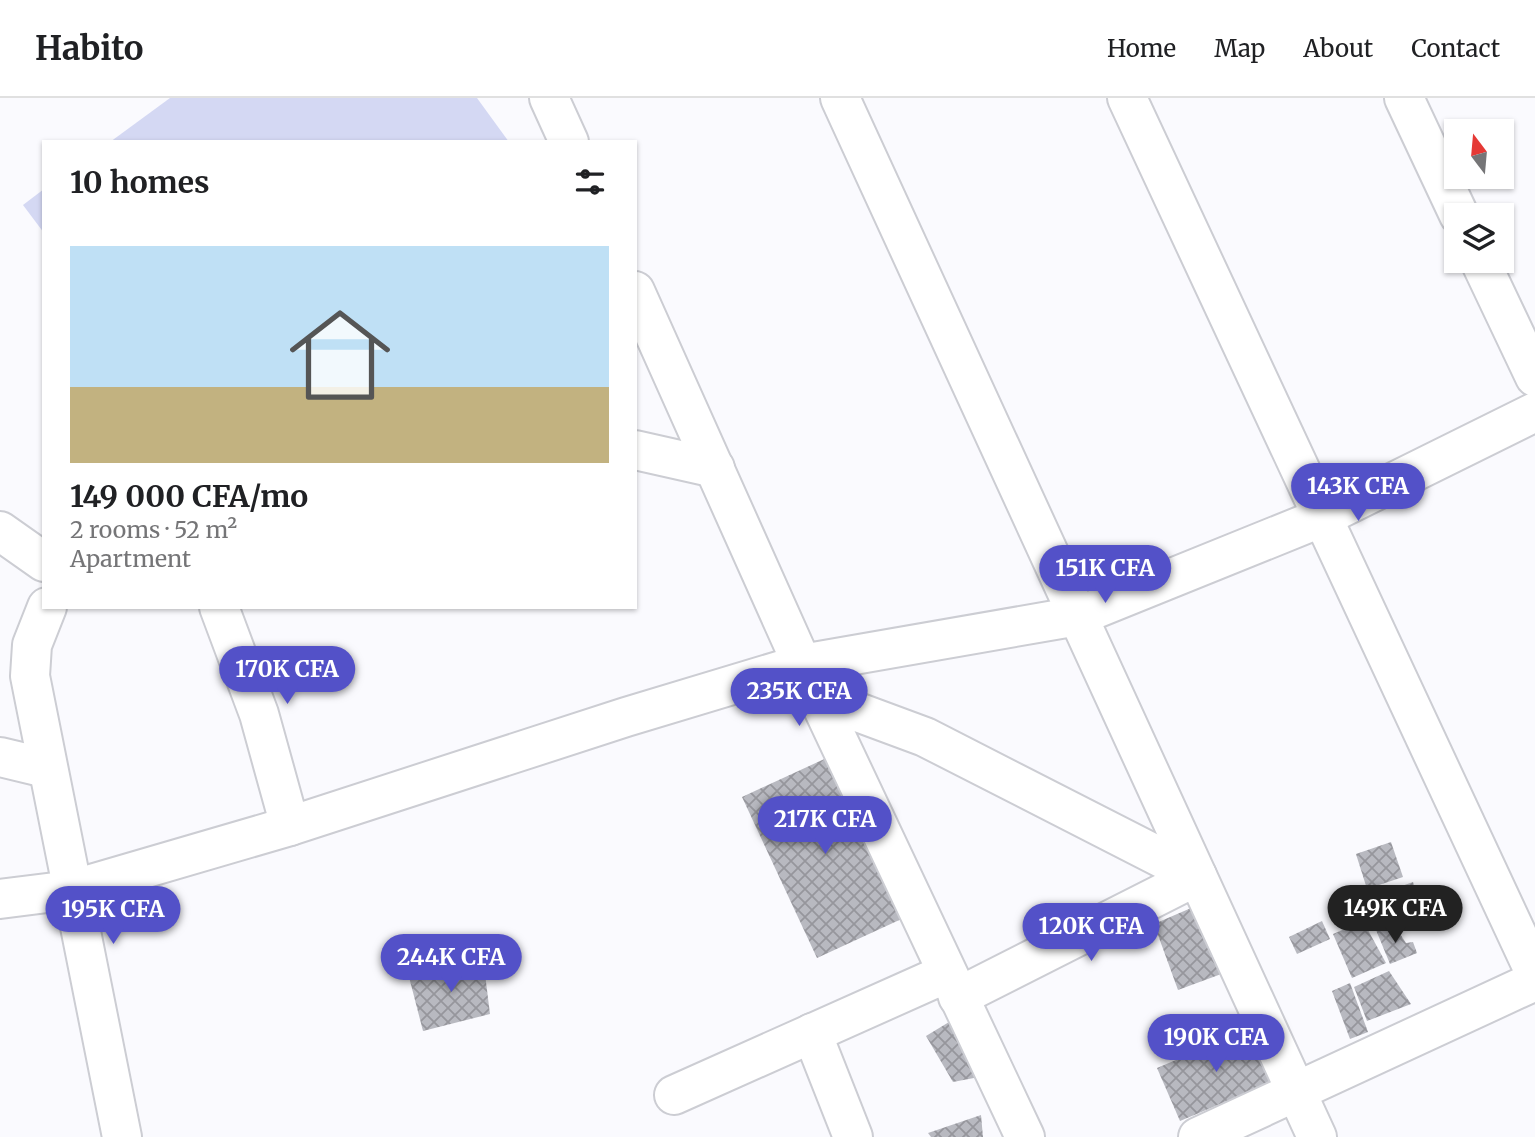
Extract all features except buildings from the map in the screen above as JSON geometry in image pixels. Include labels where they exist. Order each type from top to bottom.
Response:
[{"type":"street","points":[[549,98],[568,140]]},
{"type":"street","points":[[840,98],[1317,1137]]},
{"type":"street","points":[[1127,98],[1535,973]]},
{"type":"street","points":[[1404,98],[1453,203]]},
{"type":"street","points":[[1486,273],[1535,377]]},
{"type":"street","points":[[637,295],[810,680],[1024,1137]]},
{"type":"street","points":[[0,899],[71,890],[290,826],[626,717],[810,680],[1078,616],[1323,517],[1535,412]]},
{"type":"street","points":[[637,450],[715,468]]},
{"type":"street","points":[[0,531],[42,561]]},
{"type":"street","points":[[46,609],[32,645],[15,671],[46,768],[122,1137]]},
{"type":"street","points":[[220,609],[259,714],[290,826]]},
{"type":"street","points":[[810,680],[1197,876]]},
{"type":"street","points":[[0,757],[46,768]]},
{"type":"street","points":[[674,1095],[811,1033],[953,985],[1197,876]]},
{"type":"street","points":[[1198,1137],[1535,981]]},
{"type":"street","points":[[811,1033],[853,1137]]},
{"type":"shaded area","points":[[170,98],[477,98],[508,140],[113,140]]},
{"type":"shaded area","points":[[42,191],[42,230],[23,205]]}]
